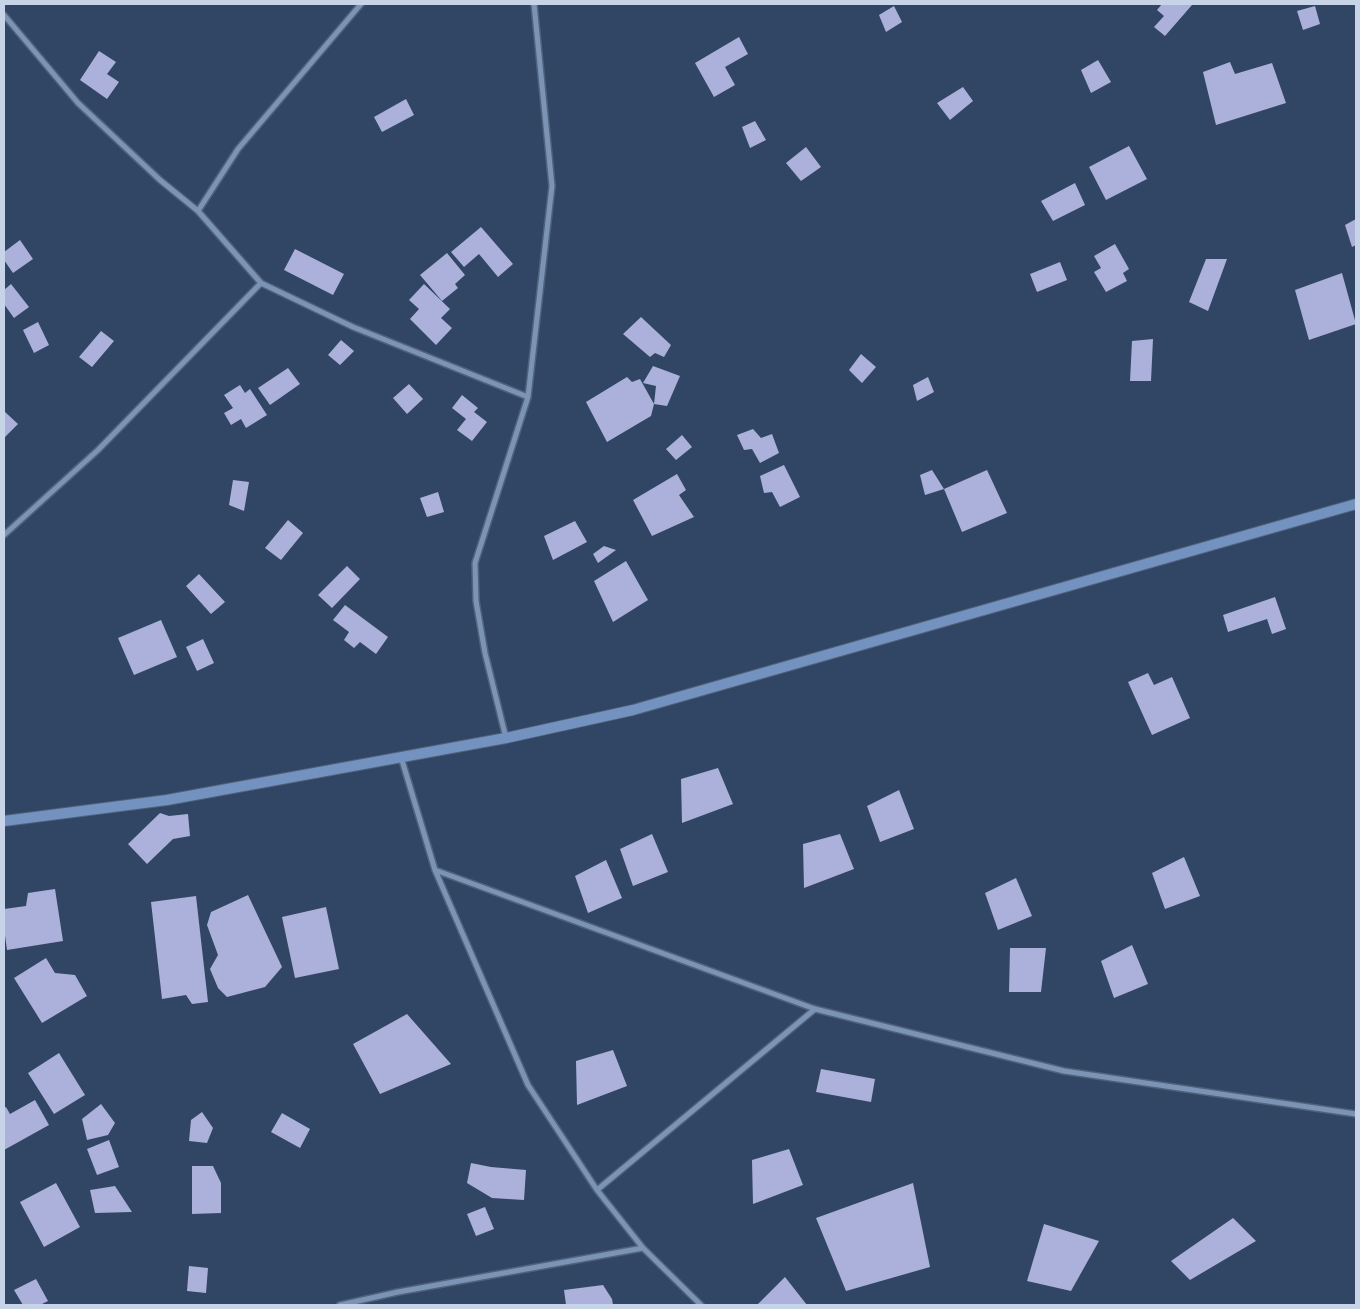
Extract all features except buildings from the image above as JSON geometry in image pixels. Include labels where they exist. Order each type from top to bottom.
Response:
[{"type":"street","points":[[198,211],[238,149],[361,4]]},
{"type":"street","points":[[506,738],[485,653],[476,601],[475,563],[528,397],[552,186],[534,4]]},
{"type":"street","points":[[4,15],[78,103],[160,180],[198,211],[261,283],[353,327],[528,397]]},
{"type":"street","points":[[4,535],[98,450],[261,283]]},
{"type":"street","points":[[4,821],[167,800],[506,738],[633,710],[1356,504]]},
{"type":"street","points":[[401,757],[435,870],[528,1085],[598,1190],[643,1248],[701,1305]]},
{"type":"street","points":[[435,870],[815,1009],[1064,1071],[1356,1114]]},
{"type":"street","points":[[598,1190],[815,1009]]},
{"type":"street","points":[[340,1305],[398,1292],[643,1248]]}]
